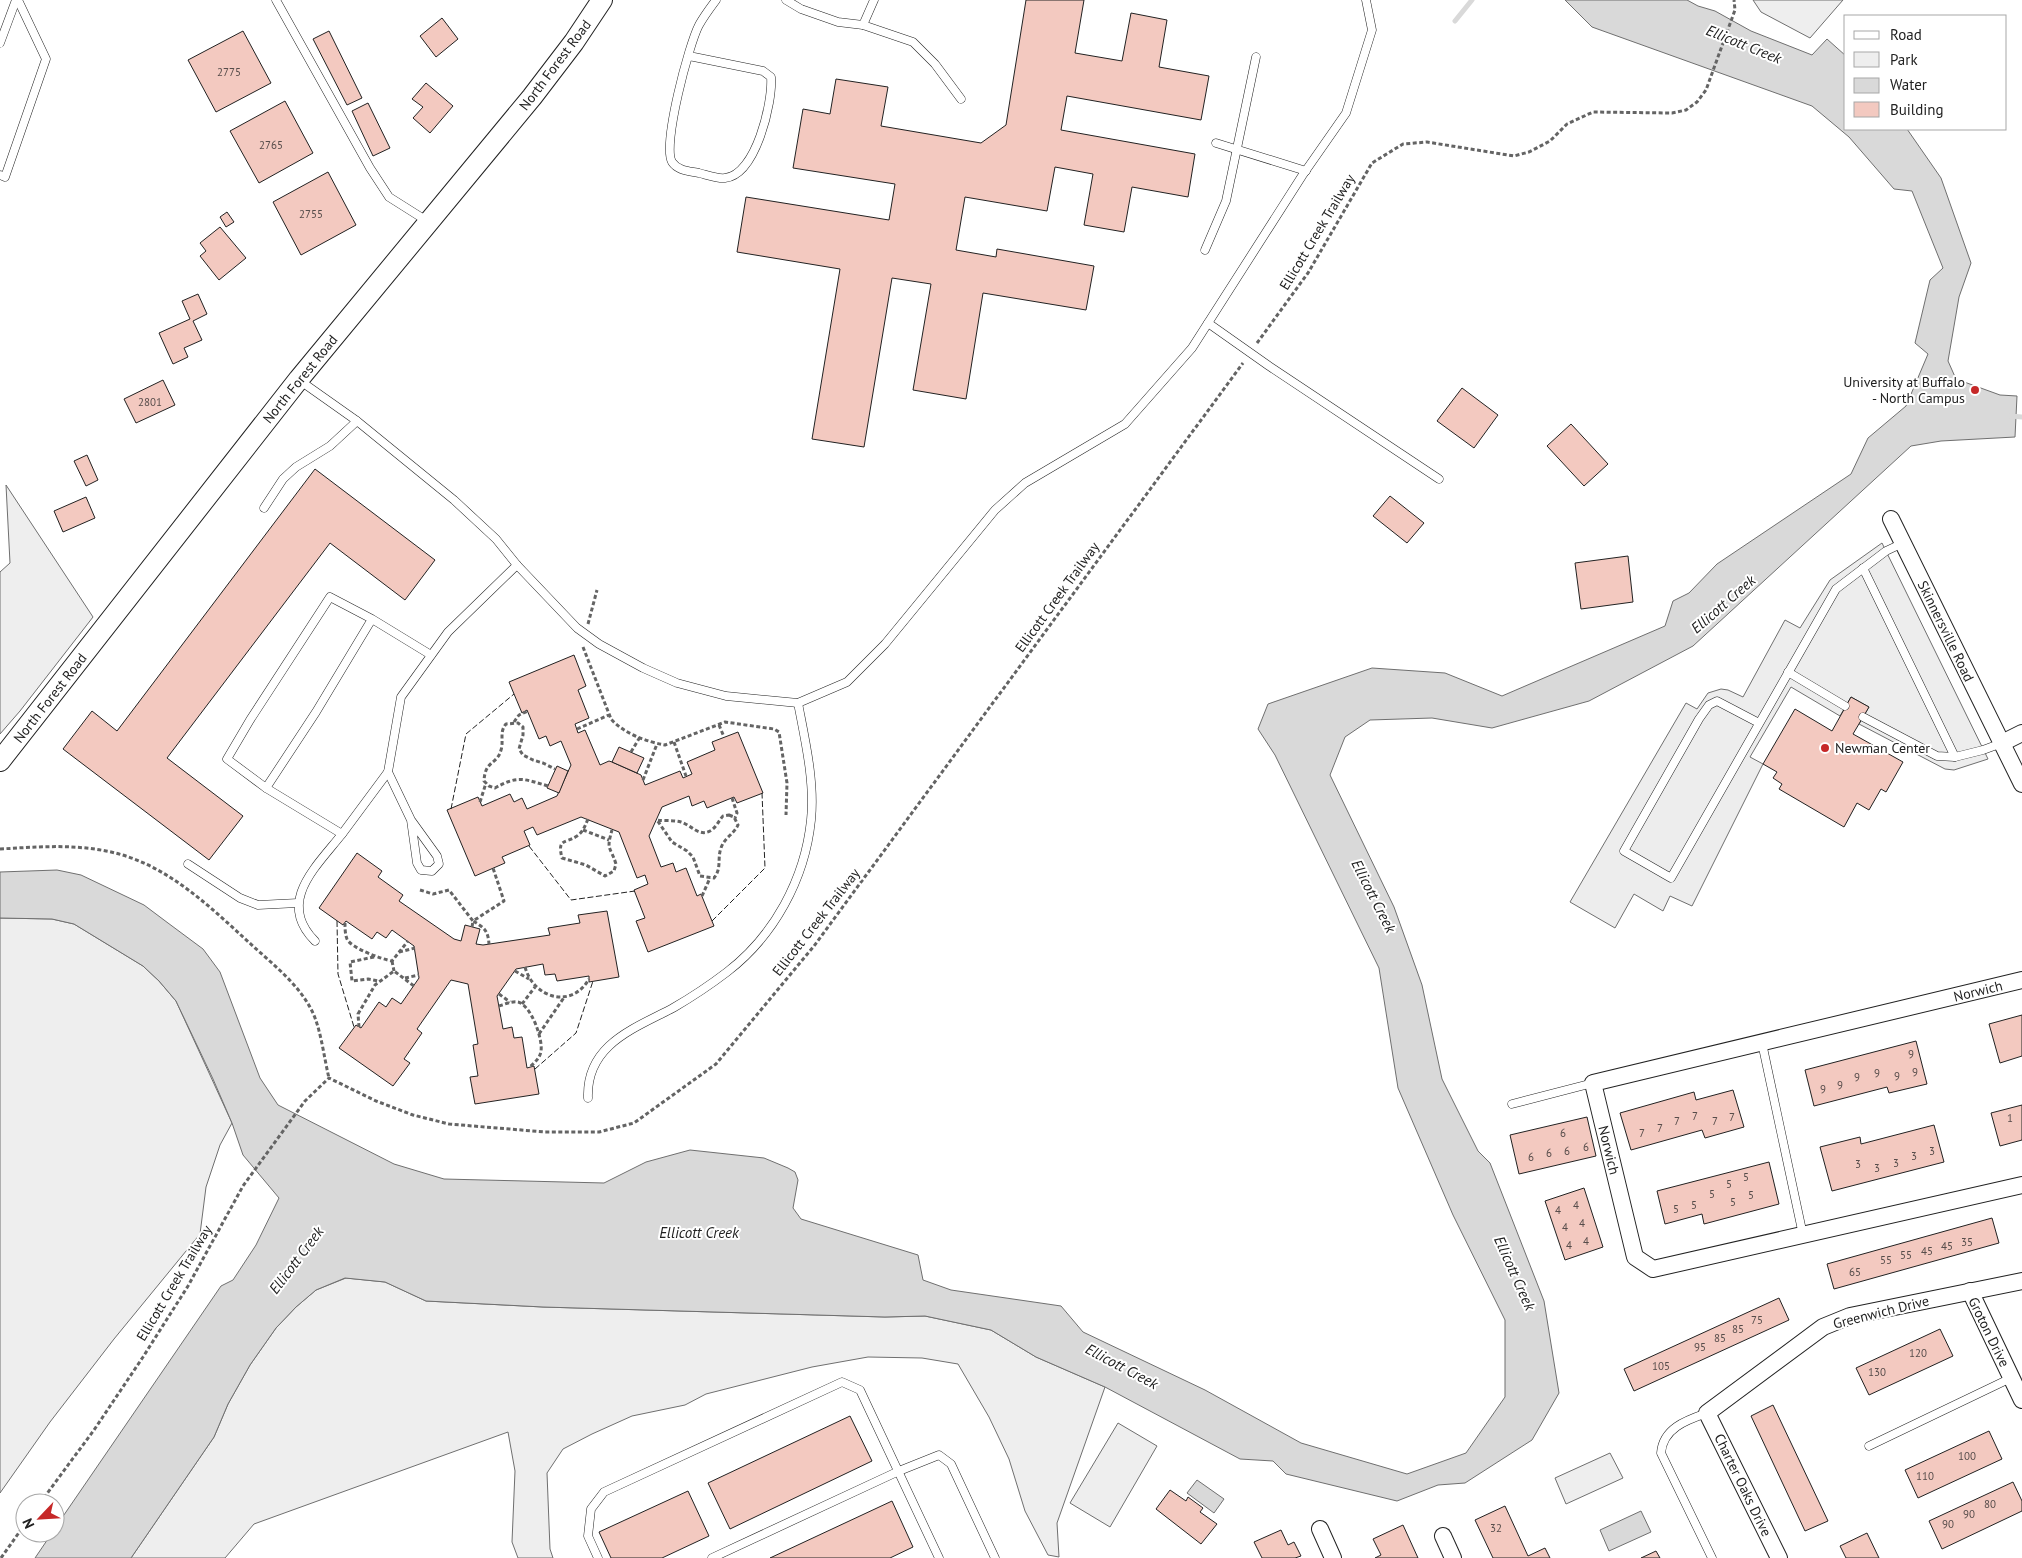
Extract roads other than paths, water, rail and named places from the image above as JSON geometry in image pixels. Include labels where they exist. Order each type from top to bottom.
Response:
[{"type":"street","name":"North Forest Road","points":[[0,761],[299,379],[554,70],[602,0]]},
{"type":"street","name":"Skinnersville Road","points":[[1890,519],[2022,784]]},
{"type":"street","points":[[2002,743],[2022,733]]},
{"type":"street","name":"Norwich","points":[[2022,980],[1593,1082],[1635,1257],[1653,1269],[2022,1185]]},
{"type":"street","name":"Greenwich Drive","points":[[1707,1413],[1822,1327],[1850,1316],[2022,1281]]},
{"type":"street","name":"Groton Drive","points":[[1970,1291],[2022,1400]]},
{"type":"street","name":"Charter Oaks Drive","points":[[1707,1413],[1779,1558]]},
{"type":"street","points":[[1320,1529],[1333,1558]]},
{"type":"street","points":[[1442,1536],[1453,1558]]},
{"type":"lane","points":[[0,43],[17,0]]},
{"type":"lane","points":[[0,175],[5,177],[46,59],[17,0]]},
{"type":"lane","points":[[276,0],[370,168],[389,197],[429,222]]},
{"type":"lane","points":[[689,56],[763,71],[771,77],[772,88],[764,126],[753,154],[736,174],[725,178],[682,170],[672,162],[669,148],[676,102],[689,56],[698,26],[716,0]]},
{"type":"lane","points":[[786,0],[801,9],[838,22],[863,25],[913,42],[935,64],[961,99]]},
{"type":"lane","points":[[863,25],[874,0]]},
{"type":"lane","points":[[299,379],[357,421],[454,500],[496,539],[517,565],[577,628],[599,644],[643,668],[677,683],[726,696],[798,703],[847,682],[884,644],[995,510],[1025,483],[1125,424],[1192,348],[1306,171],[1346,113],[1372,30],[1366,0]]},
{"type":"lane","points":[[1205,250],[1226,201],[1256,57]]},
{"type":"lane","points":[[1216,143],[1306,171]]},
{"type":"lane","points":[[1208,323],[1439,479]]},
{"type":"lane","points":[[264,508],[289,473],[330,446],[357,421]]},
{"type":"lane","points":[[1759,723],[1717,701],[1709,705],[1624,851],[1671,878],[1836,589],[1886,551],[1902,543]]},
{"type":"lane","points":[[315,941],[306,932],[298,915],[300,891],[318,864],[388,772],[401,697],[448,632],[517,565]]},
{"type":"lane","points":[[1863,568],[1955,757]]},
{"type":"lane","points":[[342,834],[266,788],[227,759],[250,720],[330,597],[372,619],[431,655]]},
{"type":"lane","points":[[266,788],[316,712],[372,619]]},
{"type":"lane","points":[[1788,672],[1846,706]]},
{"type":"lane","points":[[588,1098],[588,1084],[593,1067],[600,1055],[614,1041],[634,1027],[692,997],[728,971],[761,938],[780,914],[794,887],[803,860],[811,820],[809,765],[798,703]]},
{"type":"lane","points":[[1863,717],[1937,756],[1955,757],[1984,750],[2002,743]]},
{"type":"lane","points":[[388,772],[411,820],[439,860],[436,868],[432,871],[421,870],[417,863],[411,820]]},
{"type":"lane","points":[[188,864],[240,898],[258,905],[298,903]]},
{"type":"lane","points":[[1762,1043],[1803,1235]]},
{"type":"lane","points":[[1512,1104],[1593,1082]]},
{"type":"lane","points":[[1869,1446],[2012,1378]]},
{"type":"lane","points":[[598,1558],[588,1536],[591,1509],[604,1492],[842,1382],[860,1390],[939,1558]]},
{"type":"lane","points":[[1707,1413],[1674,1427],[1662,1442],[1662,1452],[1712,1558]]},
{"type":"lane","points":[[712,1558],[899,1471],[939,1456],[951,1464],[994,1558]]},
{"type":"water","name":"Ellicott Creek","points":[[1565,0],[1687,0],[1698,6],[1715,11],[1751,31],[1812,55],[1827,39],[1844,54],[1844,130],[1908,130],[1941,178],[1971,263],[1959,297],[1948,361],[1956,379],[2000,395],[2017,396],[2015,437],[1941,441],[1911,446],[1693,646],[1589,701],[1492,728],[1432,718],[1370,720],[1345,737],[1330,775],[1394,907],[1422,985],[1442,1079],[1478,1151],[1490,1163],[1544,1301],[1559,1393],[1532,1440],[1465,1483],[1438,1485],[1397,1501],[1286,1474],[1273,1461],[1240,1459],[1105,1387],[1036,1357],[991,1330],[925,1316],[885,1317],[543,1307],[426,1301],[385,1282],[345,1278],[316,1290],[276,1328],[250,1365],[228,1404],[214,1437],[131,1558],[35,1558],[45,1543],[65,1543],[65,1513],[221,1286],[233,1280],[256,1245],[279,1198],[243,1155],[232,1123],[213,1079],[176,1001],[159,981],[143,966],[74,924],[52,919],[0,918],[0,872],[57,870],[81,875],[144,905],[203,949],[220,972],[260,1078],[278,1105],[394,1164],[444,1179],[604,1183],[646,1162],[690,1150],[764,1158],[795,1172],[798,1180],[793,1208],[801,1219],[918,1255],[923,1280],[951,1290],[1061,1306],[1083,1332],[1205,1390],[1301,1443],[1407,1474],[1466,1453],[1505,1397],[1505,1320],[1453,1215],[1398,1088],[1379,968],[1275,755],[1258,729],[1268,704],[1372,668],[1445,673],[1502,696],[1665,626],[1673,601],[1689,593],[1717,564],[1851,474],[1868,438],[1906,406],[1928,354],[1915,343],[1930,280],[1943,268],[1912,191],[1894,189],[1849,137],[1812,106],[1592,27]]},
{"type":"water","points":[[1197,1480],[1224,1499],[1214,1513],[1187,1493]]},
{"type":"water","points":[[1641,1511],[1651,1532],[1609,1551],[1600,1530]]},
{"type":"waterway","points":[[1455,21],[1472,0]]},
{"type":"waterway","points":[[2010,416],[2022,417]]},
{"type":"place","name":"University at Buffalo - North Campus","points":[[1975,390]]},
{"type":"place","name":"Newman Center","points":[[1825,748]]}]
